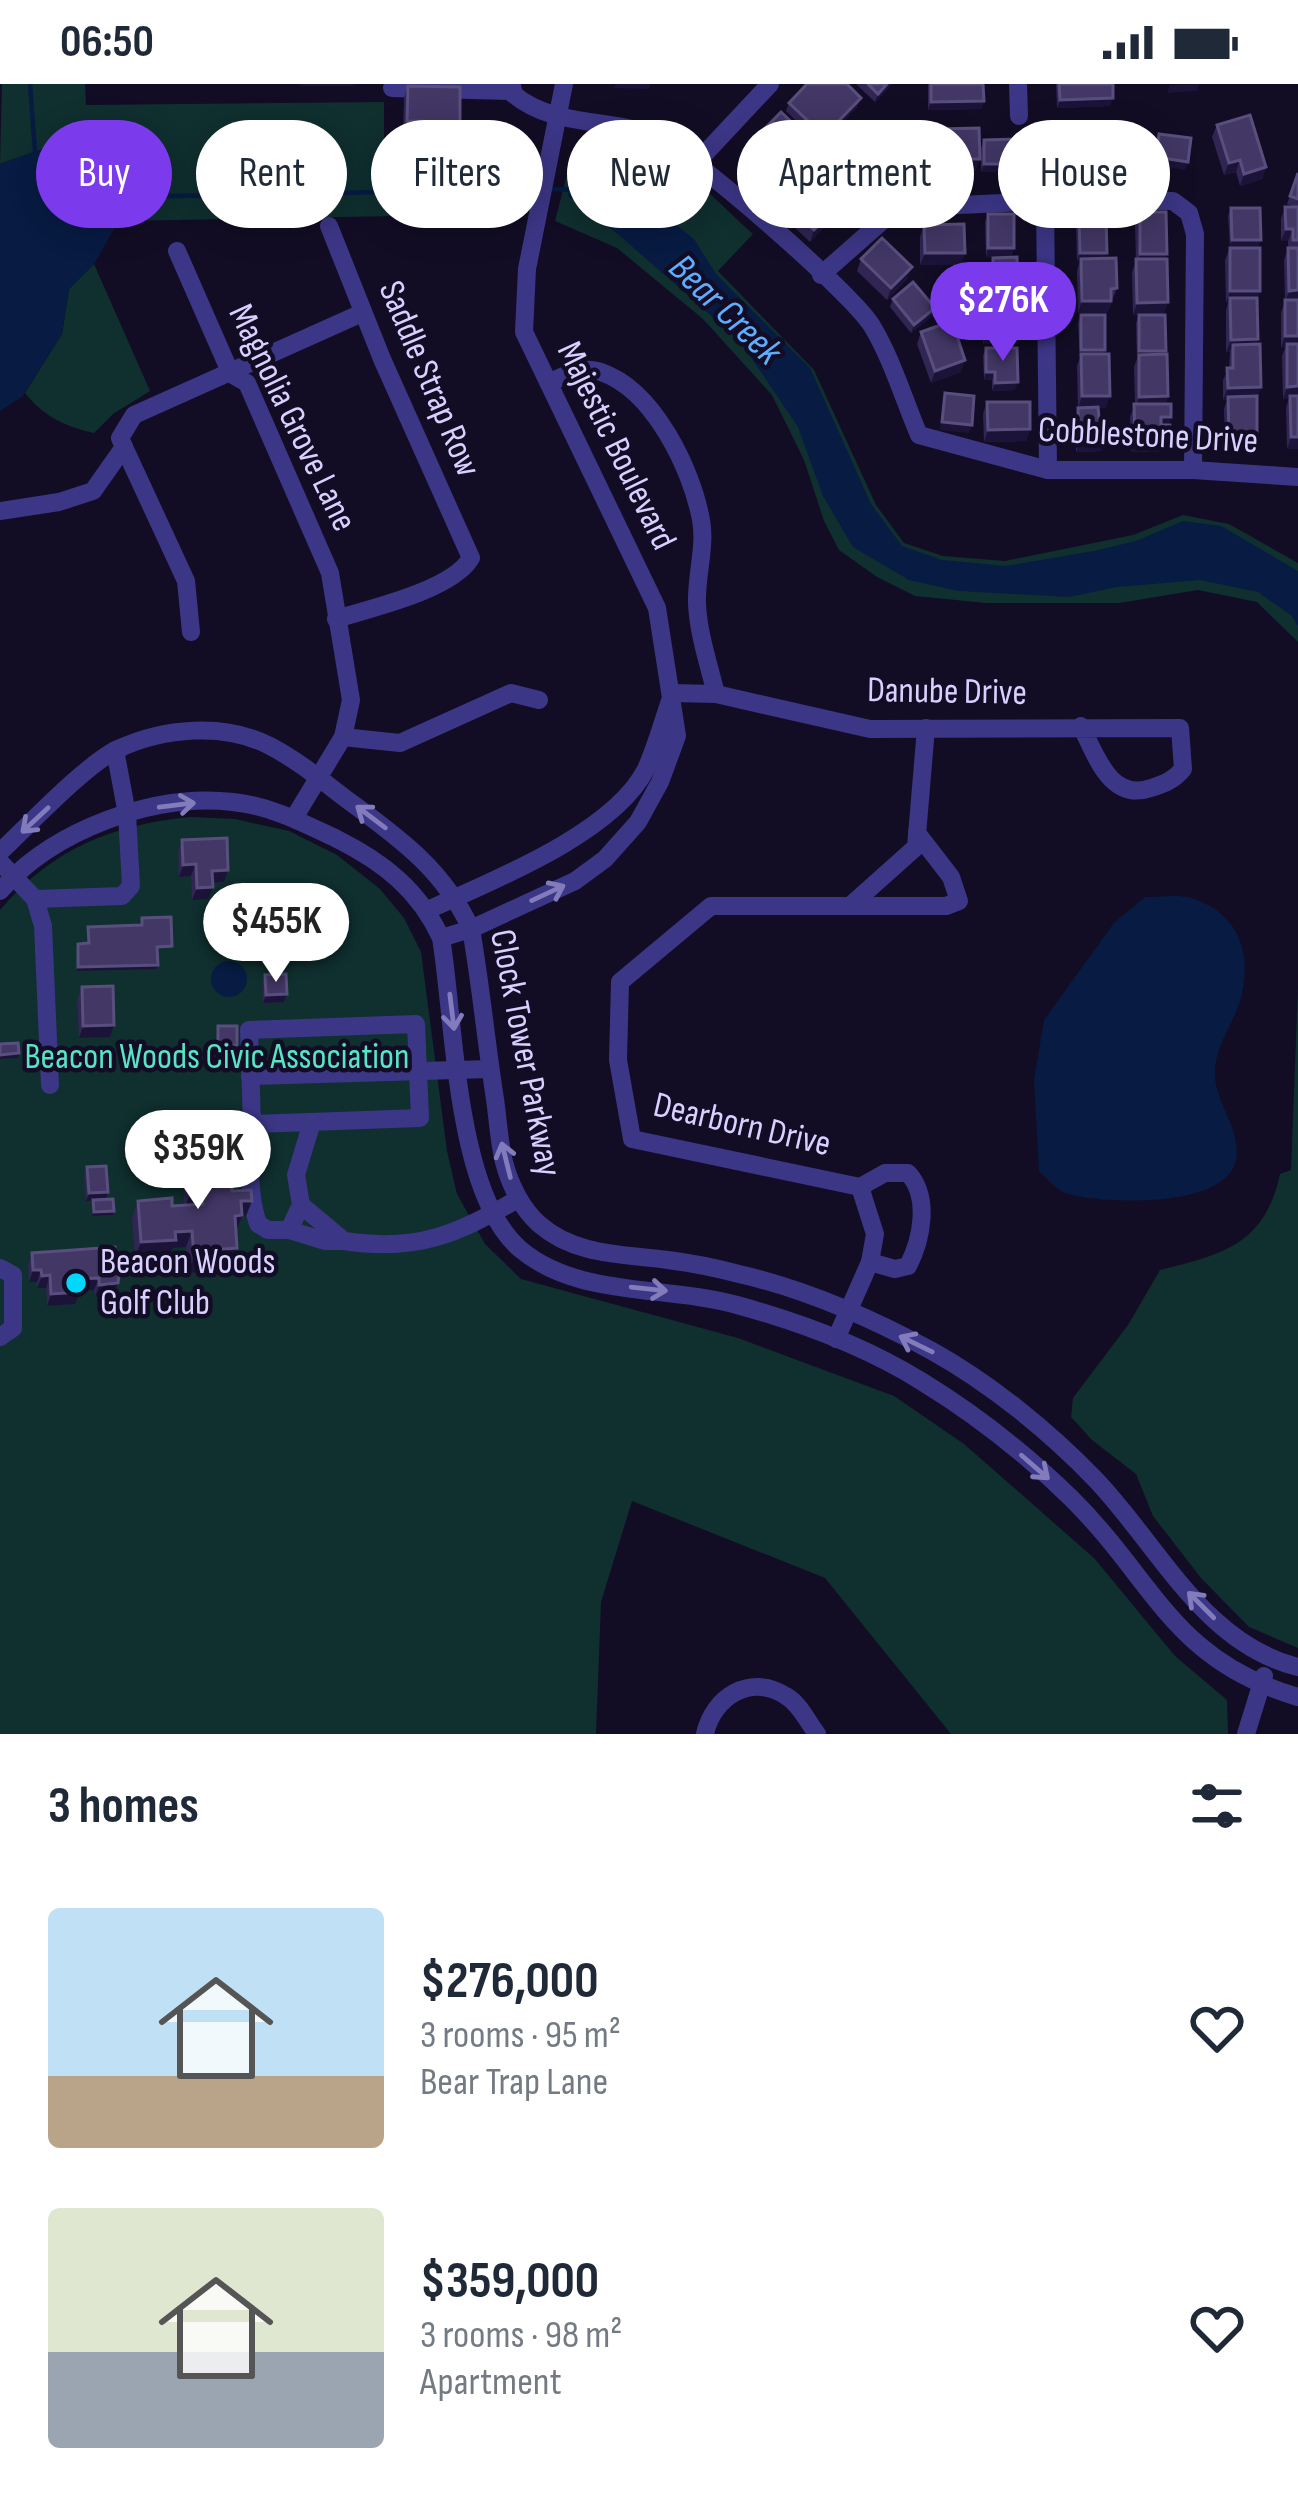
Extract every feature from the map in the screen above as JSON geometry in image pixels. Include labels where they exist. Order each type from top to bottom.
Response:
[{"type":"street","name":"Majestic Boulevard","points":[[441,938],[471,929],[574,880],[605,859],[638,822],[677,736],[657,608],[524,332],[527,268],[565,84]]},
{"type":"street","points":[[713,145],[770,84]]},
{"type":"street","points":[[1018,84],[1019,116]]},
{"type":"street","name":"Cobblestone Drive","points":[[512,87],[530,108],[570,120]]},
{"type":"street","points":[[392,88],[512,87]]},
{"type":"street","name":"Cobblestone Drive","points":[[713,177],[871,323],[919,436],[1048,470],[1192,470],[1298,477]]},
{"type":"street","points":[[1170,201],[1189,213],[1195,234],[1192,470]]},
{"type":"street","points":[[821,275],[897,208],[998,203]]},
{"type":"street","name":"Saddle Strap Row","points":[[330,228],[362,313],[471,558],[464,569],[406,597],[336,619]]},
{"type":"street","points":[[1045,228],[1048,470]]},
{"type":"street","name":"Magnolia Grove Lane","points":[[177,251],[231,374],[247,382],[330,573],[351,700],[343,737]]},
{"type":"street","points":[[190,632],[186,581],[120,438],[134,415],[362,313]]},
{"type":"street","points":[[549,382],[574,370],[600,371],[628,388],[652,412],[689,471],[703,526],[698,610],[716,694]]},
{"type":"street","points":[[0,511],[59,502],[93,491],[124,447]]},
{"type":"street","points":[[294,818],[343,737],[400,743],[511,693],[539,700]]},
{"type":"street","points":[[428,910],[573,838],[611,812],[645,771],[673,693]]},
{"type":"street","name":"Danube Drive","points":[[673,693],[716,694],[870,728],[1081,726],[1180,728],[1183,769],[1162,784],[1126,791],[1104,770],[1081,726]]},
{"type":"street","points":[[850,906],[916,847],[926,728]]},
{"type":"street","name":"Clock Tower Parkway","points":[[0,852],[115,750],[167,734],[207,730],[268,745],[421,855],[456,897],[471,929],[504,1162],[518,1199],[539,1225],[567,1243],[598,1252],[672,1260],[744,1275],[848,1310],[934,1352],[1012,1405],[1094,1478],[1223,1628],[1270,1660],[1298,1666]]},
{"type":"street","points":[[4,877],[35,899],[122,896],[131,886],[127,814],[115,750]]},
{"type":"street","name":"Clock Tower Parkway","points":[[4,877],[75,835],[127,814],[177,803],[230,801],[294,818],[372,857],[428,910],[441,938],[474,1170],[491,1215],[519,1248],[554,1270],[592,1282],[736,1304],[836,1339],[918,1379],[993,1430],[1072,1500],[1127,1562],[1166,1616],[1204,1652],[1260,1686],[1298,1697]]},
{"type":"street","points":[[850,906],[946,906],[959,901],[951,877],[917,833]]},
{"type":"street","points":[[35,899],[43,926],[50,1084]]},
{"type":"street","name":"Dearborn Drive","points":[[836,1339],[870,1262],[875,1234],[860,1187],[632,1139],[618,1060],[620,982],[711,906],[850,906]]},
{"type":"street","points":[[252,1124],[420,1118],[416,1024],[249,1030],[249,1166],[258,1224],[268,1230],[376,1246],[428,1242],[450,1236],[518,1199]]},
{"type":"street","points":[[250,1076],[490,1069]]},
{"type":"street","points":[[289,1230],[301,1205],[296,1175],[312,1122]]},
{"type":"street","points":[[860,1187],[885,1173],[908,1173],[922,1199],[916,1250],[908,1266],[895,1269],[870,1262]]},
{"type":"street","points":[[301,1205],[344,1241]]},
{"type":"street","points":[[0,1268],[13,1275],[14,1328],[0,1337]]},
{"type":"street","points":[[993,1430],[1012,1405]]},
{"type":"street","points":[[1246,1734],[1270,1660]]},
{"type":"street","points":[[705,1734],[710,1710],[737,1690],[764,1686],[790,1697],[817,1734]]},
{"type":"green space","points":[[2,84],[85,84],[86,105],[384,102],[384,120],[371,120],[371,217],[347,217],[347,120],[196,120],[196,220],[172,220],[172,120],[36,120],[36,151],[0,164]]},
{"type":"green space","points":[[567,175],[567,226],[555,221]]},
{"type":"green space","points":[[713,197],[737,219],[737,228],[753,234],[718,271],[814,370],[876,505],[904,543],[943,556],[1005,561],[1133,535],[1183,515],[1229,524],[1298,563],[1298,642],[1257,602],[1198,590],[1119,603],[986,603],[915,596],[877,577],[839,550],[772,395],[703,319],[617,248],[571,228],[713,228]]},
{"type":"green space","points":[[94,264],[150,391],[113,414],[94,433],[56,419],[25,393],[62,334],[69,289]]},
{"type":"green space","points":[[191,817],[235,819],[289,831],[337,855],[380,889],[404,918],[421,952],[457,1194],[485,1244],[521,1279],[738,1338],[894,1396],[964,1444],[1094,1558],[1175,1656],[1227,1700],[1228,1734],[951,1734],[825,1578],[632,1501],[601,1602],[596,1734],[0,1734],[0,910],[41,871],[86,843],[136,826]]},
{"type":"green space","points":[[1298,987],[1298,1648],[1249,1627],[1201,1578],[1153,1516],[1136,1474],[1071,1417],[1073,1398],[1128,1325],[1160,1270],[1238,1242],[1264,1216],[1280,1174],[1291,1170]]},
{"type":"water","points":[[36,151],[36,228],[115,228],[94,264],[69,289],[62,334],[22,397],[0,411],[0,164]]},
{"type":"water","points":[[610,228],[680,228],[694,239],[716,274],[810,368],[871,504],[902,546],[942,560],[1006,566],[1136,541],[1183,521],[1221,526],[1298,571],[1298,626],[1292,616],[1258,592],[1200,580],[1117,587],[1069,597],[959,591],[909,580],[853,547],[823,496],[798,427],[740,341]]},
{"type":"water","points":[[1145,897],[1186,897],[1208,905],[1239,938],[1244,984],[1215,1074],[1237,1146],[1236,1159],[1228,1175],[1189,1195],[1135,1201],[1068,1194],[1039,1171],[1034,1080],[1044,1020],[1114,923]]},
{"type":"water","points":[[229,961],[241,967],[247,979],[241,991],[229,997],[217,991],[211,979],[217,967]]},
{"type":"building","points":[[807,84],[847,84],[861,98],[840,120],[807,120],[789,103]]},
{"type":"building","points":[[868,84],[887,84],[878,94]]},
{"type":"building","points":[[931,84],[983,84],[984,101],[931,102]]},
{"type":"building","points":[[1059,84],[1113,84],[1113,98],[1060,100]]},
{"type":"building","points":[[408,86],[460,87],[460,120],[407,120]]},
{"type":"building","points":[[1250,115],[1266,167],[1244,174],[1240,160],[1229,163],[1217,125]]},
{"type":"building","points":[[974,128],[979,128],[980,159],[974,159]]},
{"type":"building","points":[[1170,135],[1191,138],[1188,162],[1170,159]]},
{"type":"building","points":[[984,140],[998,140],[998,164],[984,164]]},
{"type":"building","points":[[1298,173],[1298,199],[1290,196]]},
{"type":"building","points":[[1285,207],[1298,207],[1298,240],[1293,240],[1293,229],[1286,229]]},
{"type":"building","points":[[1231,208],[1260,208],[1261,240],[1232,240]]},
{"type":"building","points":[[988,214],[998,214],[998,228],[1014,228],[1014,248],[988,248]]},
{"type":"building","points":[[924,228],[964,228],[965,253],[925,253]]},
{"type":"building","points":[[1079,228],[1106,228],[1107,253],[1080,253]]},
{"type":"building","points":[[1140,228],[1166,228],[1167,254],[1140,254]]},
{"type":"building","points":[[882,238],[912,267],[891,288],[861,259]]},
{"type":"building","points":[[1230,248],[1260,248],[1260,291],[1230,291]]},
{"type":"building","points":[[1288,248],[1298,248],[1298,290],[1289,291]]},
{"type":"building","points":[[1017,257],[1018,293],[993,293],[993,258]]},
{"type":"building","points":[[1116,258],[1117,288],[1111,289],[1111,301],[1082,301],[1081,259]]},
{"type":"building","points":[[1136,259],[1167,259],[1168,302],[1137,303]]},
{"type":"building","points":[[913,282],[935,308],[914,325],[893,299]]},
{"type":"building","points":[[987,297],[1018,297],[1019,331],[987,332]]},
{"type":"building","points":[[1230,298],[1257,298],[1258,339],[1231,340]]},
{"type":"building","points":[[1285,300],[1298,300],[1298,336],[1285,336]]},
{"type":"building","points":[[1081,315],[1105,315],[1105,350],[1081,350]]},
{"type":"building","points":[[1139,315],[1165,315],[1166,351],[1139,351]]},
{"type":"building","points":[[952,321],[965,360],[935,371],[921,332]]},
{"type":"building","points":[[1260,344],[1261,387],[1228,388],[1233,345]]},
{"type":"building","points":[[1287,344],[1298,344],[1298,386],[1287,387]]},
{"type":"building","points":[[986,348],[1017,348],[1018,382],[995,383],[995,372],[986,372]]},
{"type":"building","points":[[1081,354],[1109,354],[1110,396],[1082,396]]},
{"type":"building","points":[[1167,354],[1168,396],[1139,397],[1139,355]]},
{"type":"building","points":[[945,393],[974,396],[972,425],[942,422]]},
{"type":"building","points":[[1257,396],[1257,435],[1229,436],[1228,397]]},
{"type":"building","points":[[1290,396],[1298,396],[1298,437],[1291,437]]},
{"type":"building","points":[[987,402],[1030,402],[1030,429],[988,430]]},
{"type":"building","points":[[1134,404],[1171,404],[1171,417],[1161,417],[1161,425],[1170,425],[1171,439],[1135,440]]},
{"type":"building","points":[[1098,407],[1099,418],[1104,418],[1105,443],[1079,444],[1078,408]]},
{"type":"building","points":[[227,838],[228,870],[212,871],[213,887],[197,888],[196,864],[183,865],[182,840]]},
{"type":"building","points":[[171,917],[172,946],[157,947],[158,965],[78,967],[78,944],[89,943],[88,927],[142,925],[142,918]]},
{"type":"building","points":[[286,974],[287,994],[266,995],[265,975]]},
{"type":"building","points":[[113,986],[114,1025],[83,1026],[82,987]]},
{"type":"building","points":[[218,1026],[237,1026],[237,1045],[218,1046]]},
{"type":"building","points":[[18,1043],[19,1053],[0,1055],[0,1044]]},
{"type":"building","name":"Beacon Woods Civic Association","points":[[230,1163],[232,1191],[251,1190],[252,1201],[241,1201],[242,1215],[235,1216],[237,1248],[194,1257],[192,1231],[175,1232],[176,1240],[141,1242],[138,1201],[172,1198],[172,1206],[203,1204],[202,1194],[190,1194],[188,1166]]},
{"type":"building","points":[[106,1166],[108,1192],[89,1193],[87,1167]]},
{"type":"building","points":[[113,1199],[114,1211],[94,1212],[93,1200]]},
{"type":"building","points":[[115,1247],[116,1259],[121,1259],[118,1283],[99,1285],[99,1278],[79,1279],[80,1292],[51,1294],[50,1275],[33,1270],[32,1253]]},
{"type":"waterway","name":"Bear Creek","points":[[30,84],[35,151]]},
{"type":"waterway","name":"Bear Creek","points":[[549,189],[567,190]]},
{"type":"waterway","name":"Bear Creek","points":[[172,196],[371,192]]},
{"type":"place","name":"Beacon Woods Golf Club","points":[[76,1283]]}]
